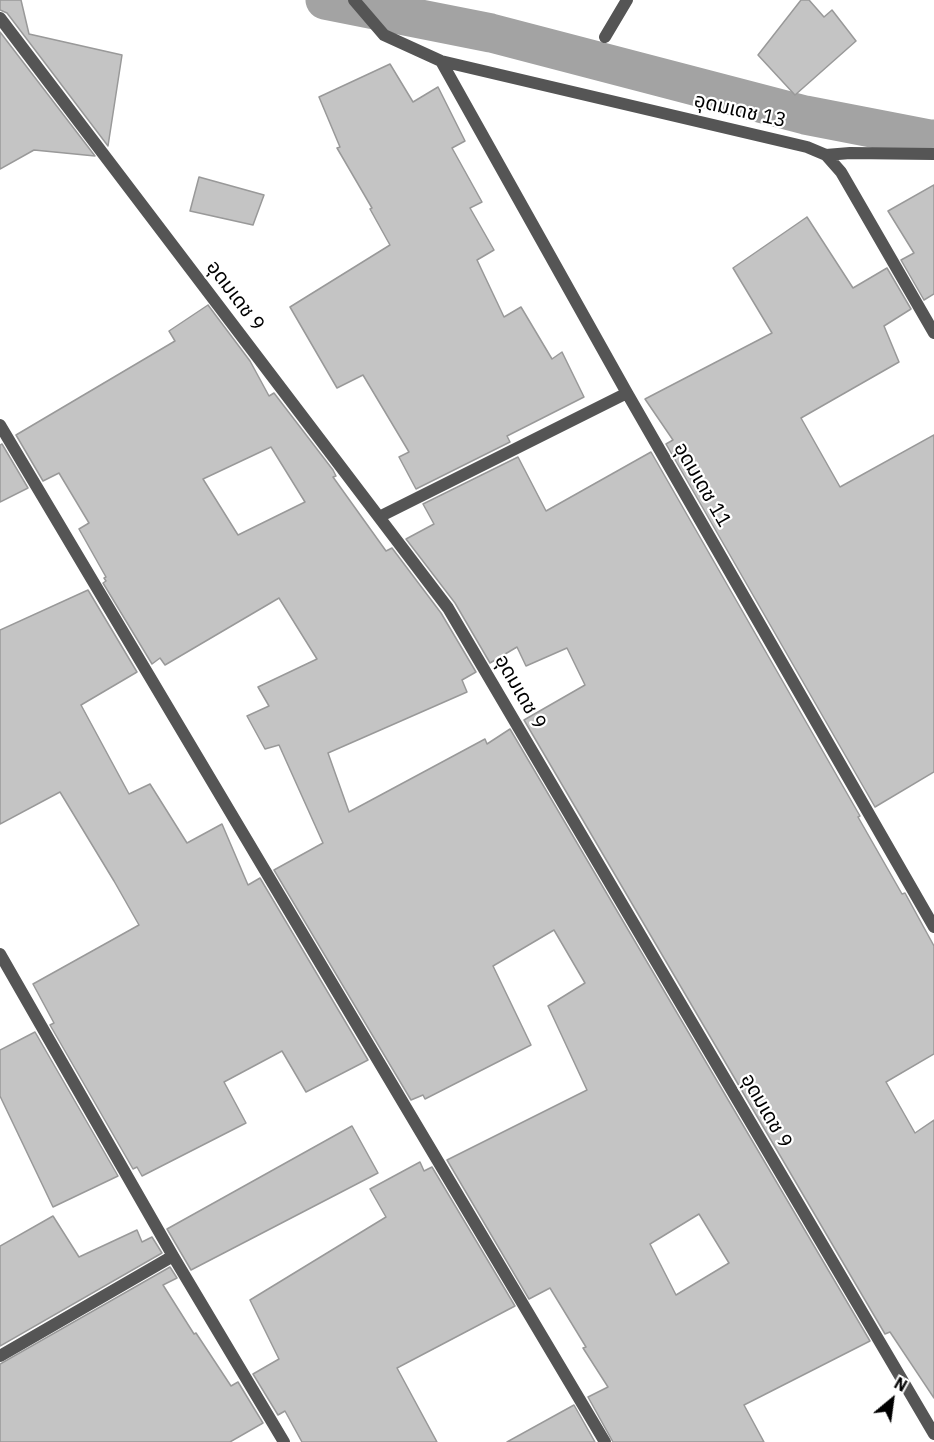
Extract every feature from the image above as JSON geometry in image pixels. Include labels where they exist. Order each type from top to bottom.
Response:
[{"type":"street","name":"อุดมเดช 13","points":[[354,0],[384,35],[441,61],[807,147],[826,155]]},
{"type":"street","points":[[605,37],[627,0]]},
{"type":"street","name":"อุดมเดช 9","points":[[0,18],[448,608],[934,1434]]},
{"type":"street","name":"อุดมเดช 11","points":[[441,61],[627,393],[934,927]]},
{"type":"street","points":[[826,155],[934,154]]},
{"type":"street","points":[[826,155],[841,172],[934,333]]},
{"type":"street","points":[[379,517],[627,393]]},
{"type":"street","points":[[0,425],[605,1442]]},
{"type":"street","points":[[0,954],[173,1256],[284,1442]]},
{"type":"street","points":[[0,1356],[173,1256]]},
{"type":"building","points":[[0,0],[21,0],[29,34],[122,55],[108,146],[7,13],[0,10]]},
{"type":"building","points":[[801,0],[809,0],[824,17],[832,10],[856,41],[795,95],[758,55]]},
{"type":"building","points":[[0,32],[95,156],[34,150],[0,169]]},
{"type":"building","points":[[390,64],[413,102],[438,87],[465,141],[452,148],[482,202],[470,208],[494,250],[477,260],[504,317],[521,307],[552,359],[562,352],[584,397],[507,436],[510,442],[416,489],[399,457],[409,452],[363,375],[337,388],[290,307],[390,245],[370,209],[372,208],[337,148],[340,147],[319,97]]},
{"type":"building","points":[[199,177],[264,195],[253,225],[190,211]]},
{"type":"building","points":[[934,185],[934,294],[924,300],[901,260],[914,253],[888,211]]},
{"type":"building","points":[[807,217],[853,288],[887,268],[911,309],[884,326],[899,362],[801,418],[840,487],[934,435],[934,772],[875,807],[666,444],[673,440],[645,399],[772,333],[733,268]]},
{"type":"building","points":[[208,305],[250,361],[269,396],[274,393],[333,470],[336,476],[333,477],[386,551],[392,548],[441,613],[476,672],[462,680],[467,692],[328,753],[349,812],[485,739],[487,744],[510,729],[870,1341],[744,1405],[764,1442],[613,1442],[588,1397],[608,1387],[583,1348],[586,1347],[550,1288],[529,1299],[447,1160],[587,1090],[548,1006],[585,983],[554,930],[493,966],[531,1045],[425,1099],[423,1095],[411,1100],[274,870],[323,843],[279,745],[265,749],[247,716],[269,706],[258,687],[317,659],[279,598],[165,665],[160,658],[152,664],[103,583],[106,577],[79,529],[89,523],[59,473],[43,481],[16,435],[175,341],[169,331]],"holes":[[[271,447],[305,502],[238,535],[203,479]],[[699,1214],[729,1263],[676,1295],[650,1244]]]},
{"type":"building","points":[[2,444],[28,488],[0,502],[0,445]]},
{"type":"building","points":[[651,452],[860,816],[858,817],[902,894],[905,893],[934,946],[934,1054],[886,1082],[915,1133],[934,1120],[934,1398],[890,1332],[885,1334],[524,720],[585,685],[567,648],[526,666],[517,647],[490,663],[455,603],[406,539],[434,524],[423,504],[518,457],[546,511]]},
{"type":"building","points":[[88,590],[137,672],[81,705],[129,794],[150,784],[187,843],[222,824],[248,885],[260,878],[368,1060],[306,1092],[282,1051],[224,1082],[246,1123],[142,1176],[137,1167],[133,1169],[50,1025],[54,1023],[33,984],[139,925],[60,792],[0,824],[0,630]]},
{"type":"building","points":[[35,1032],[118,1176],[53,1207],[0,1096],[0,1050]]},
{"type":"building","points":[[352,1126],[378,1173],[191,1270],[167,1229]]},
{"type":"building","points":[[420,1162],[424,1171],[432,1167],[515,1306],[397,1368],[437,1442],[302,1442],[285,1411],[278,1415],[253,1374],[279,1359],[250,1300],[386,1217],[370,1189]]},
{"type":"building","points":[[53,1216],[79,1257],[137,1230],[142,1242],[152,1237],[162,1253],[0,1346],[0,1246]]},
{"type":"building","points":[[170,1267],[177,1278],[163,1285],[231,1386],[238,1382],[263,1423],[230,1442],[0,1442],[0,1364]]},
{"type":"building","points":[[574,1405],[595,1442],[507,1442]]},
{"type":"waterway","points":[[325,0],[491,33],[805,115],[934,139]]}]
